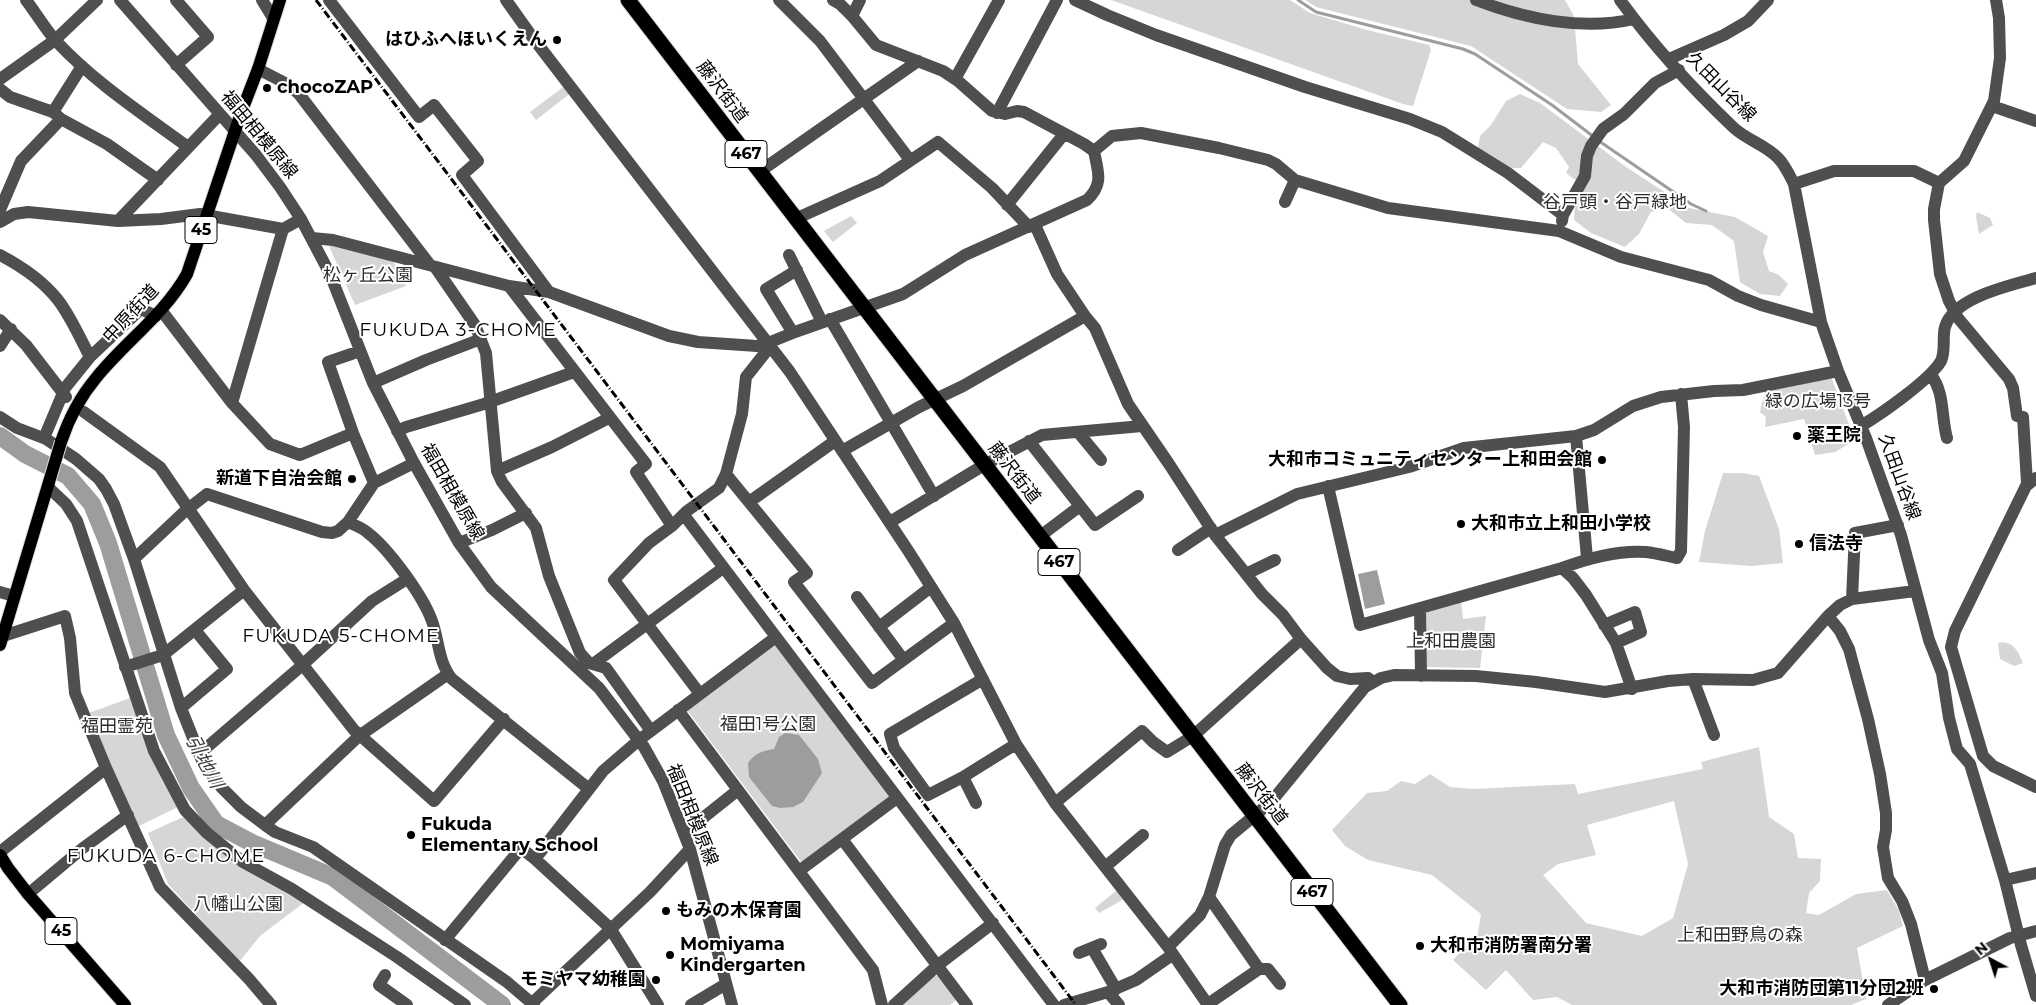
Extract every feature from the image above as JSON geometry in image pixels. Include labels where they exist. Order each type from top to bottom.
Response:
[{"type":"highway","name":"藤沢街道","points":[[628,0],[1400,1005]]},
{"type":"main road","name":"中原街道","points":[[1,640],[61,442],[74,410],[96,377],[158,313],[180,286],[187,274],[280,0]]},
{"type":"main road","name":"45","points":[[0,853],[8,868],[28,894],[125,1005]]},
{"type":"street","points":[[26,0],[55,40],[82,66],[188,147]]},
{"type":"street","points":[[0,79],[55,40],[97,0]]},
{"type":"street","name":"福田相模原線","points":[[120,0],[236,132],[280,187],[301,219],[330,274],[373,383],[458,543],[491,587],[599,688],[639,740],[663,781],[690,849],[732,1005]]},
{"type":"street","points":[[176,0],[208,37],[176,65]]},
{"type":"street","points":[[262,0],[273,18]]},
{"type":"street","points":[[329,0],[419,117],[434,105],[478,161],[462,175],[549,292]]},
{"type":"street","points":[[506,0],[533,38],[768,343],[890,522],[954,623],[1016,744],[1055,803],[1170,951],[1208,1005],[1259,969],[1268,969],[1280,984]]},
{"type":"street","points":[[779,0],[820,40],[910,160]]},
{"type":"street","points":[[312,238],[333,240],[510,286],[549,292],[668,336],[698,342],[756,346],[902,294],[965,255],[1087,200],[1093,194],[1098,187],[1099,177],[1094,151],[1024,112],[1017,111],[1005,114],[992,111],[944,71],[876,45],[852,16],[833,0]]},
{"type":"street","points":[[852,16],[860,0]]},
{"type":"street","points":[[955,79],[998,0]]},
{"type":"street","points":[[997,113],[1057,0]]},
{"type":"street","points":[[1075,0],[1156,35],[1305,87],[1410,119],[1442,132],[1508,173],[1563,215]]},
{"type":"street","points":[[1476,0],[1510,12],[1574,23],[1617,23],[1634,19]]},
{"type":"street","name":"久田山谷線","points":[[1620,0],[1669,59],[1735,129],[1778,157],[1787,169],[1794,184],[1821,322],[1898,525],[1929,640],[1942,673],[1949,718],[1957,749],[1970,764],[2006,880],[2018,935],[2036,996]]},
{"type":"street","points":[[1669,59],[1724,35],[1748,21],[1768,0]]},
{"type":"street","points":[[1996,0],[1999,18],[2000,58],[1997,86],[1992,106],[1977,132],[1964,161],[1939,183],[1934,209],[1937,256],[1944,287],[1953,312],[2004,372],[2013,388],[2017,416],[2024,417],[2032,481],[1955,631],[1951,647],[1983,756],[1993,766],[2036,787]]},
{"type":"street","points":[[759,172],[918,61]]},
{"type":"street","points":[[1,205],[21,161],[57,115],[82,66]]},
{"type":"street","points":[[258,69],[287,84],[299,94],[433,266],[475,325],[486,353],[497,471],[502,482],[536,528],[549,576],[580,653],[589,663],[606,668],[651,731]]},
{"type":"street","points":[[1559,231],[1563,215],[1586,176],[1587,156],[1591,146],[1603,129],[1624,114],[1655,83],[1679,70]]},
{"type":"street","points":[[0,89],[10,97],[57,115],[107,144],[158,180]]},
{"type":"street","points":[[1992,106],[2036,121]]},
{"type":"street","points":[[118,221],[220,114]]},
{"type":"street","points":[[1094,151],[1112,136],[1141,133],[1219,148],[1268,160],[1276,164],[1295,180],[1388,208],[1559,231],[1621,257],[1709,280],[1738,296],[1761,305],[1821,322]]},
{"type":"street","points":[[1007,205],[1064,134]]},
{"type":"street","points":[[795,219],[880,180],[938,142],[992,188],[1007,205],[1032,226],[1057,274],[1095,328],[1128,404],[1213,532],[1262,594],[1283,614],[1301,639],[1327,668],[1337,676],[1350,680],[1368,678],[1373,682]]},
{"type":"street","points":[[1794,184],[1834,171],[1914,171],[1939,183]]},
{"type":"street","points":[[1285,202],[1295,180]]},
{"type":"street","points":[[0,222],[14,214],[28,212],[118,221],[206,215],[283,230]]},
{"type":"street","points":[[232,404],[283,230],[301,219]]},
{"type":"street","points":[[789,255],[826,321],[934,496]]},
{"type":"street","points":[[0,256],[17,264],[58,299],[90,357]]},
{"type":"street","points":[[793,333],[766,289],[797,270]]},
{"type":"street","points":[[1861,426],[1931,375],[1942,360],[1945,342],[1944,329],[1953,312],[1990,292],[2036,278]]},
{"type":"street","points":[[510,286],[646,464],[636,472],[672,526]]},
{"type":"street","points":[[44,438],[66,397],[65,388],[90,357],[141,309],[158,313],[232,404],[270,444],[300,455],[353,433]]},
{"type":"street","points":[[749,502],[839,446],[890,423],[934,400],[1085,316]]},
{"type":"street","points":[[0,320],[26,345],[66,397]]},
{"type":"street","points":[[0,346],[11,329]]},
{"type":"street","points":[[373,383],[426,360],[481,340]]},
{"type":"street","points":[[700,694],[614,580],[649,543],[672,526],[687,511],[719,488],[726,474],[742,414],[746,377],[764,353],[768,343]]},
{"type":"street","points":[[360,351],[328,362],[353,433],[374,483]]},
{"type":"street","points":[[1178,550],[1297,494],[1409,467],[1464,448],[1576,436],[1594,430],[1633,406],[1661,397],[1743,390],[1838,371]]},
{"type":"street","points":[[397,431],[574,372]]},
{"type":"street","points":[[1931,375],[1935,380],[1942,399],[1944,424],[1948,438]]},
{"type":"street","points":[[1328,486],[1360,625],[1562,568],[1588,558],[1646,552],[1677,558],[1681,551],[1684,427],[1682,394]]},
{"type":"street","points":[[84,412],[160,467],[244,590],[359,736],[434,801],[504,718]]},
{"type":"street","points":[[97,412],[148,448],[144,454]]},
{"type":"street","points":[[0,417],[17,428],[44,438],[76,458],[99,479],[106,489],[114,504],[134,558],[157,657],[181,708],[199,754],[221,787],[241,807],[275,832],[313,847],[507,982],[533,1004],[610,928],[650,892],[690,849]]},
{"type":"street","points":[[497,471],[552,447],[609,418]]},
{"type":"street","points":[[890,522],[984,465],[1042,435],[1142,426]]},
{"type":"street","points":[[1078,432],[1101,460]]},
{"type":"street","points":[[1576,436],[1588,558]]},
{"type":"street","points":[[1029,441],[1095,525],[1138,496]]},
{"type":"street","points":[[134,558],[207,494],[322,532],[332,533],[338,531],[348,522],[374,483],[414,463]]},
{"type":"street","points":[[726,474],[807,573],[794,582],[872,683],[954,623]]},
{"type":"street","points":[[49,484],[77,521],[154,751],[185,810],[208,833],[243,862],[292,889],[397,957],[465,1005]]},
{"type":"street","points":[[1039,537],[1080,506]]},
{"type":"street","points":[[458,543],[492,530],[526,513]]},
{"type":"street","points":[[684,515],[1054,1005]]},
{"type":"street","points":[[348,522],[367,532],[378,542],[426,606],[433,623],[442,661],[448,674],[589,789]]},
{"type":"street","points":[[1852,599],[1855,533],[1898,525]]},
{"type":"street","points":[[1246,574],[1275,560]]},
{"type":"street","points":[[593,664],[723,568]]},
{"type":"street","points":[[1562,568],[1573,578],[1586,595],[1616,643],[1632,689]]},
{"type":"street","points":[[199,754],[302,665],[372,601],[406,579]]},
{"type":"street","points":[[879,627],[931,587]]},
{"type":"street","points":[[125,667],[157,657],[195,630],[244,590]]},
{"type":"street","points":[[1064,1005],[1086,1002],[1136,980],[1170,951],[1200,915],[1209,897],[1225,845],[1231,835],[1271,802],[1365,687],[1381,678],[1394,675],[1484,677],[1605,692],[1632,689],[1661,682],[1693,679],[1752,680],[1778,673],[1840,605],[1852,599],[1915,591]]},
{"type":"street","points":[[0,592],[14,596]]},
{"type":"street","points":[[857,598],[903,659]]},
{"type":"street","points":[[1420,609],[1421,676]]},
{"type":"street","points":[[1604,625],[1635,612],[1641,632],[1616,643]]},
{"type":"street","points":[[1,640],[64,616],[70,638],[75,692],[106,768],[160,887],[250,979],[271,1005]]},
{"type":"street","points":[[1828,616],[1840,631],[1849,649],[1868,719],[1886,813],[1883,847],[1888,878],[1902,901],[1911,924],[1925,980]]},
{"type":"street","points":[[181,708],[227,669],[195,630]]},
{"type":"street","points":[[535,859],[603,771],[639,740],[776,637]]},
{"type":"street","points":[[1055,803],[1142,731],[1167,752],[1193,736],[1301,639]]},
{"type":"street","points":[[265,825],[359,736],[448,674]]},
{"type":"street","points":[[1693,679],[1714,735]]},
{"type":"street","points":[[983,680],[890,734],[894,748],[928,794],[963,777],[1016,744]]},
{"type":"street","points":[[678,710],[873,970],[882,1005]]},
{"type":"street","points":[[0,853],[106,768]]},
{"type":"street","points":[[963,777],[976,803]]},
{"type":"street","points":[[684,833],[738,790]]},
{"type":"street","points":[[799,872],[898,798]]},
{"type":"street","points":[[28,894],[83,848],[128,815]]},
{"type":"street","points":[[1105,867],[1142,835]]},
{"type":"street","points":[[842,839],[967,1005]]},
{"type":"street","points":[[445,940],[521,848],[610,928],[658,1005]]},
{"type":"street","points":[[2006,880],[2036,873]]},
{"type":"street","points":[[1209,897],[1259,969]]},
{"type":"street","points":[[894,1005],[938,965],[993,924]]},
{"type":"street","points":[[1888,1005],[1925,980],[2018,935],[2036,931]]},
{"type":"street","points":[[1079,954],[1096,946],[1119,1005]]},
{"type":"street","points":[[385,975],[379,985],[407,1005]]},
{"type":"street","points":[[691,1005],[726,984]]},
{"type":"green space","points":[[1111,0],[1290,0],[1310,13],[1367,30],[1429,45],[1431,50],[1413,106]]},
{"type":"green space","points":[[1305,0],[1565,0],[1574,16],[1578,64],[1611,105],[1601,112],[1567,109],[1471,46],[1316,7]]},
{"type":"green space","points":[[566,85],[572,92],[536,120],[530,112]]},
{"type":"green space","name":"谷戸頭・谷戸緑地","points":[[1520,94],[1540,103],[1626,167],[1689,208],[1735,217],[1768,236],[1763,252],[1769,271],[1779,275],[1788,284],[1780,296],[1760,294],[1740,282],[1734,241],[1712,225],[1686,223],[1666,207],[1651,212],[1639,234],[1625,247],[1591,233],[1574,220],[1575,205],[1583,186],[1566,173],[1569,167],[1556,148],[1543,142],[1521,168],[1507,168],[1478,148],[1480,136],[1491,125],[1506,101]]},
{"type":"green space","points":[[1977,212],[1990,218],[1993,225],[1979,234],[1976,216]]},
{"type":"green space","points":[[851,216],[857,223],[833,242],[824,231]]},
{"type":"green space","name":"松ヶ丘公園","points":[[332,244],[393,261],[406,286],[355,305],[329,246]]},
{"type":"green space","name":"緑の広場13号","points":[[1831,377],[1855,440],[1835,452],[1815,455],[1804,419],[1765,427],[1766,417],[1760,412],[1765,391]]},
{"type":"green space","points":[[1723,473],[1743,473],[1759,476],[1779,529],[1783,563],[1751,566],[1699,562],[1705,531]]},
{"type":"green space","name":"上和田農園","points":[[1461,600],[1463,619],[1486,616],[1480,668],[1426,667],[1426,608]]},
{"type":"green space","points":[[1998,643],[2008,643],[2014,647],[2023,663],[2014,666],[2000,659]]},
{"type":"green space","name":"福田1号公園","points":[[777,644],[892,799],[802,863],[687,710]]},
{"type":"green space","name":"福田霊苑","points":[[130,698],[151,754],[178,807],[137,827],[86,714]]},
{"type":"green space","name":"上和田野鳥の森","points":[[1759,747],[1769,817],[1794,834],[1798,858],[1821,859],[1820,881],[1809,893],[1806,913],[1819,915],[1856,894],[1887,890],[1899,911],[1903,926],[1857,948],[1866,999],[1851,1005],[1572,1005],[1557,997],[1533,1000],[1506,970],[1486,990],[1453,960],[1478,933],[1481,914],[1432,875],[1368,860],[1345,846],[1332,830],[1367,793],[1387,791],[1401,781],[1415,784],[1430,774],[1450,787],[1474,789],[1575,784],[1578,794],[1703,769],[1701,762]],"holes":[[[1674,801],[1688,864],[1673,918],[1642,936],[1586,923],[1543,875],[1558,864],[1596,855],[1587,825]]]},
{"type":"green space","name":"八幡山公園","points":[[183,817],[219,849],[306,901],[260,936],[239,962],[168,884],[148,833]]},
{"type":"green space","points":[[1117,890],[1124,899],[1099,913],[1095,908]]},
{"type":"green space","points":[[933,976],[939,976],[956,1000],[950,1005],[903,1005]]},
{"type":"shaded area","points":[[1377,570],[1385,604],[1365,609],[1358,574]]},
{"type":"shaded area","points":[[785,733],[799,735],[818,759],[822,773],[803,802],[793,807],[780,808],[772,806],[749,777],[748,763],[759,753],[774,749],[779,737]]},
{"type":"waterway","points":[[1298,0],[1316,12],[1463,49],[1475,54],[1552,105],[1594,137]]},
{"type":"waterway","points":[[1599,141],[1691,204],[1706,211]]},
{"type":"waterway","name":"引地川","points":[[0,436],[25,454],[68,476],[92,504],[108,543],[166,735],[191,788],[216,824],[252,843],[333,877],[502,1005]]},
{"type":"railway","points":[[316,0],[1076,1005]]},
{"type":"place","name":"はひふへほいくえん","points":[[557,40]]},
{"type":"place","name":"chocoZAP","points":[[267,88]]},
{"type":"place","name":"薬王院","points":[[1797,436]]},
{"type":"place","name":"大和市コミュニティセンター上和田会館","points":[[1602,460]]},
{"type":"place","name":"新道下自治会館","points":[[352,479]]},
{"type":"place","name":"大和市立上和田小学校","points":[[1461,524]]},
{"type":"place","name":"信法寺","points":[[1799,544]]},
{"type":"place","name":"Fukuda Elementary School","points":[[411,835]]},
{"type":"place","name":"もみの木保育園","points":[[666,911]]},
{"type":"place","name":"大和市消防署南分署","points":[[1420,946]]},
{"type":"place","name":"Momiyama Kindergarten","points":[[670,955]]},
{"type":"place","name":"モミヤマ幼稚園","points":[[656,980]]},
{"type":"place","name":"大和市消防団第11分団2班","points":[[1934,989]]},
{"type":"district","name":"FUKUDA 3-CHOME","points":[[458,330]]},
{"type":"district","name":"FUKUDA 5-CHOME","points":[[341,636]]},
{"type":"district","name":"FUKUDA 6-CHOME","points":[[166,856]]}]
